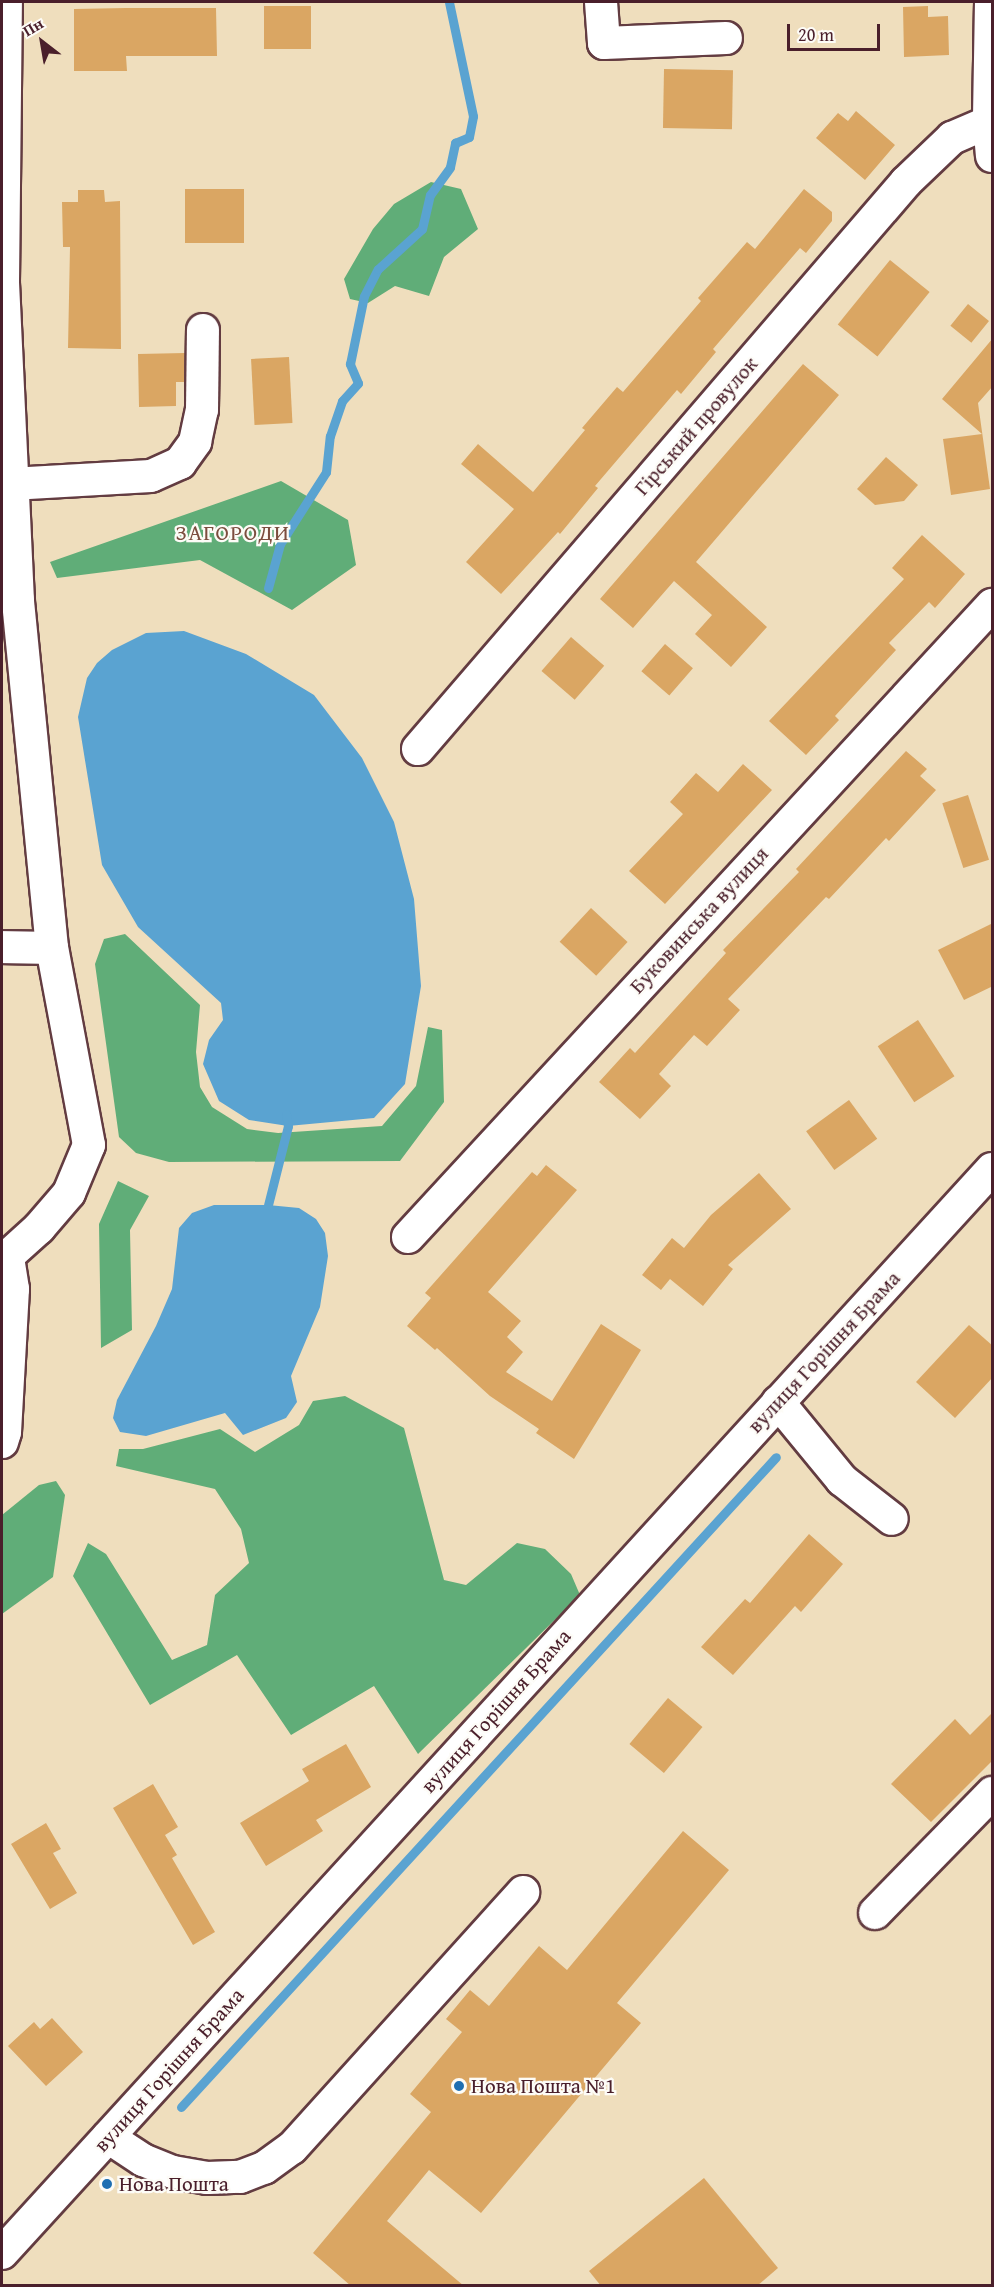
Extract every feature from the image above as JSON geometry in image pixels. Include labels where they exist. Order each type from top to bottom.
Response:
[{"type":"street","points":[[2,1442],[5,1432],[13,1289],[5,1258],[39,1227],[69,1193],[89,1145],[52,948],[10,600],[11,484],[2,281],[6,2]]},
{"type":"street","points":[[601,2],[604,43],[726,38]]},
{"type":"street","points":[[991,2],[989,122],[993,156]]},
{"type":"street","name":"Гірський провулок","points":[[418,749],[906,182],[952,138],[989,122]]},
{"type":"street","points":[[11,484],[151,476],[180,463],[195,442],[202,410],[203,330]]},
{"type":"street","name":"Буковинська вулиця","points":[[408,1237],[993,605]]},
{"type":"street","points":[[2,947],[52,948]]},
{"type":"street","name":"вулиця Горішня Брама","points":[[2,2253],[993,1169]]},
{"type":"street","points":[[778,1402],[842,1480],[891,1519]]},
{"type":"street","points":[[875,1913],[993,1793]]},
{"type":"street","points":[[108,2137],[143,2160],[173,2172],[207,2178],[240,2177],[264,2168],[291,2148],[523,1892]]},
{"type":"green space","points":[[431,182],[461,189],[478,229],[444,257],[429,296],[395,286],[368,303],[350,299],[344,279],[373,229],[394,204]]},
{"type":"green space","points":[[281,481],[348,520],[356,565],[292,610],[200,560],[57,578],[50,562]]},
{"type":"green space","points":[[125,934],[200,1005],[196,1052],[200,1087],[212,1107],[247,1129],[278,1133],[382,1126],[416,1086],[428,1027],[442,1030],[444,1102],[400,1161],[169,1162],[136,1153],[119,1137],[95,964],[104,939]]},
{"type":"green space","points":[[118,1181],[149,1196],[130,1230],[132,1330],[101,1348],[99,1224]]},
{"type":"green space","points":[[345,1396],[404,1428],[444,1580],[466,1585],[517,1543],[545,1549],[571,1574],[580,1595],[418,1754],[374,1686],[291,1735],[237,1655],[150,1705],[73,1576],[88,1543],[106,1554],[172,1660],[207,1645],[215,1595],[249,1563],[241,1529],[215,1489],[116,1466],[119,1449],[143,1449],[220,1429],[255,1452],[299,1425],[313,1401]]},
{"type":"green space","points":[[56,1481],[65,1495],[53,1577],[2,1614],[2,1515],[39,1485]]},
{"type":"water","points":[[184,631],[246,654],[314,695],[362,758],[394,822],[414,899],[421,986],[405,1084],[374,1118],[288,1126],[249,1120],[219,1101],[203,1064],[209,1040],[223,1020],[221,1003],[138,927],[102,865],[78,717],[87,678],[97,663],[112,650],[146,633]]},
{"type":"water","points":[[214,1205],[268,1205],[299,1208],[316,1219],[325,1233],[328,1256],[320,1307],[291,1376],[297,1402],[286,1418],[243,1435],[225,1413],[146,1436],[120,1432],[113,1418],[117,1400],[156,1326],[172,1289],[179,1228],[192,1213]]},
{"type":"building","points":[[264,6],[311,6],[311,49],[264,49]]},
{"type":"building","points":[[928,6],[928,17],[948,16],[949,55],[904,57],[903,7]]},
{"type":"building","points":[[216,8],[217,56],[126,56],[127,71],[74,71],[74,9]]},
{"type":"building","points":[[664,69],[733,70],[732,129],[663,128]]},
{"type":"building","points":[[856,111],[895,145],[865,180],[816,138],[838,113],[848,121]]},
{"type":"building","points":[[185,189],[244,189],[244,243],[185,243]]},
{"type":"building","points":[[804,189],[832,212],[832,221],[806,253],[800,248],[713,349],[716,352],[681,394],[677,390],[595,486],[598,488],[560,534],[558,532],[501,594],[466,562],[514,509],[461,464],[478,444],[533,492],[585,430],[582,428],[617,387],[623,392],[701,301],[698,298],[747,242],[755,249]]},
{"type":"building","points":[[78,190],[104,190],[105,202],[120,201],[121,349],[68,348],[70,247],[63,247],[62,202],[78,202]]},
{"type":"building","points":[[890,260],[930,292],[877,357],[838,325]]},
{"type":"building","points":[[968,304],[989,321],[971,343],[950,326]]},
{"type":"building","points":[[993,338],[993,386],[978,403],[990,489],[951,495],[943,439],[982,434],[942,399]]},
{"type":"building","points":[[185,353],[184,382],[176,382],[176,406],[139,407],[138,354]]},
{"type":"building","points":[[289,357],[292,423],[255,425],[251,359]]},
{"type":"building","points":[[803,364],[839,395],[696,562],[767,627],[731,667],[695,634],[712,615],[674,581],[633,628],[600,599]]},
{"type":"building","points":[[886,457],[918,485],[904,501],[875,505],[857,489]]},
{"type":"building","points":[[922,535],[965,574],[935,608],[929,602],[889,643],[896,650],[835,716],[839,720],[806,755],[769,721],[904,579],[892,568]]},
{"type":"building","points":[[571,637],[604,666],[575,700],[541,671]]},
{"type":"building","points":[[665,644],[693,668],[669,695],[641,671]]},
{"type":"building","points":[[906,751],[927,769],[920,776],[936,790],[889,841],[886,838],[829,899],[826,897],[728,999],[740,1010],[707,1046],[694,1035],[659,1074],[671,1086],[640,1119],[599,1082],[630,1048],[635,1053],[726,953],[723,950],[799,872],[796,869]]},
{"type":"building","points":[[743,764],[772,790],[665,904],[629,871],[683,814],[670,802],[696,773],[718,792]]},
{"type":"building","points":[[968,795],[989,860],[963,868],[942,803]]},
{"type":"building","points":[[591,908],[628,942],[596,976],[560,942]]},
{"type":"building","points":[[993,923],[993,986],[964,1000],[938,950]]},
{"type":"building","points":[[918,1020],[954,1076],[914,1102],[878,1046]]},
{"type":"building","points":[[849,1100],[877,1139],[834,1170],[806,1131]]},
{"type":"building","points":[[546,1165],[577,1190],[488,1292],[521,1321],[507,1337],[523,1352],[506,1372],[552,1401],[601,1324],[641,1350],[574,1459],[536,1433],[539,1429],[490,1396],[437,1348],[435,1350],[407,1326],[431,1298],[425,1293],[532,1172],[537,1176]]},
{"type":"building","points":[[759,1173],[791,1209],[728,1265],[733,1269],[703,1306],[670,1279],[661,1290],[642,1275],[672,1238],[684,1248],[711,1215]]},
{"type":"building","points":[[969,1325],[993,1346],[993,1377],[955,1418],[916,1382]]},
{"type":"building","points":[[809,1534],[843,1564],[801,1612],[795,1606],[733,1675],[701,1647],[745,1599],[750,1603]]},
{"type":"building","points":[[668,1698],[702,1727],[664,1773],[629,1744]]},
{"type":"building","points":[[993,1712],[993,1760],[931,1822],[891,1784],[955,1719],[970,1735]]},
{"type":"building","points":[[346,1744],[371,1787],[316,1820],[323,1831],[266,1866],[240,1823],[309,1781],[302,1769]]},
{"type":"building","points":[[153,1784],[178,1827],[165,1835],[177,1855],[172,1858],[215,1932],[193,1945],[113,1808]]},
{"type":"building","points":[[46,1823],[61,1849],[53,1853],[77,1893],[50,1909],[11,1844]]},
{"type":"building","points":[[683,1831],[729,1870],[617,2003],[641,2023],[481,2213],[429,2170],[387,2221],[464,2286],[351,2286],[313,2253],[431,2112],[410,2094],[462,2032],[446,2019],[470,1990],[489,2006],[539,1946],[567,1970]]},
{"type":"building","points":[[52,2018],[83,2052],[46,2086],[8,2046],[34,2022],[40,2029]]},
{"type":"building","points":[[704,2178],[778,2268],[757,2286],[601,2286],[589,2271]]},
{"type":"waterway","points":[[268,588],[280,544],[326,472],[330,436],[342,401],[358,383],[350,364],[364,296],[378,269],[422,229],[430,195],[450,167],[455,143],[469,137],[473,116],[449,2]]},
{"type":"waterway","points":[[268,1205],[288,1126],[286,1114]]},
{"type":"waterway","points":[[181,2107],[776,1457]]},
{"type":"place","name":"Нова Пошта №1","points":[[459,2086]]},
{"type":"place","name":"Нова Пошта","points":[[107,2184]]},
{"type":"district","name":"ЗАГОРОДИ","points":[[233,533]]}]
